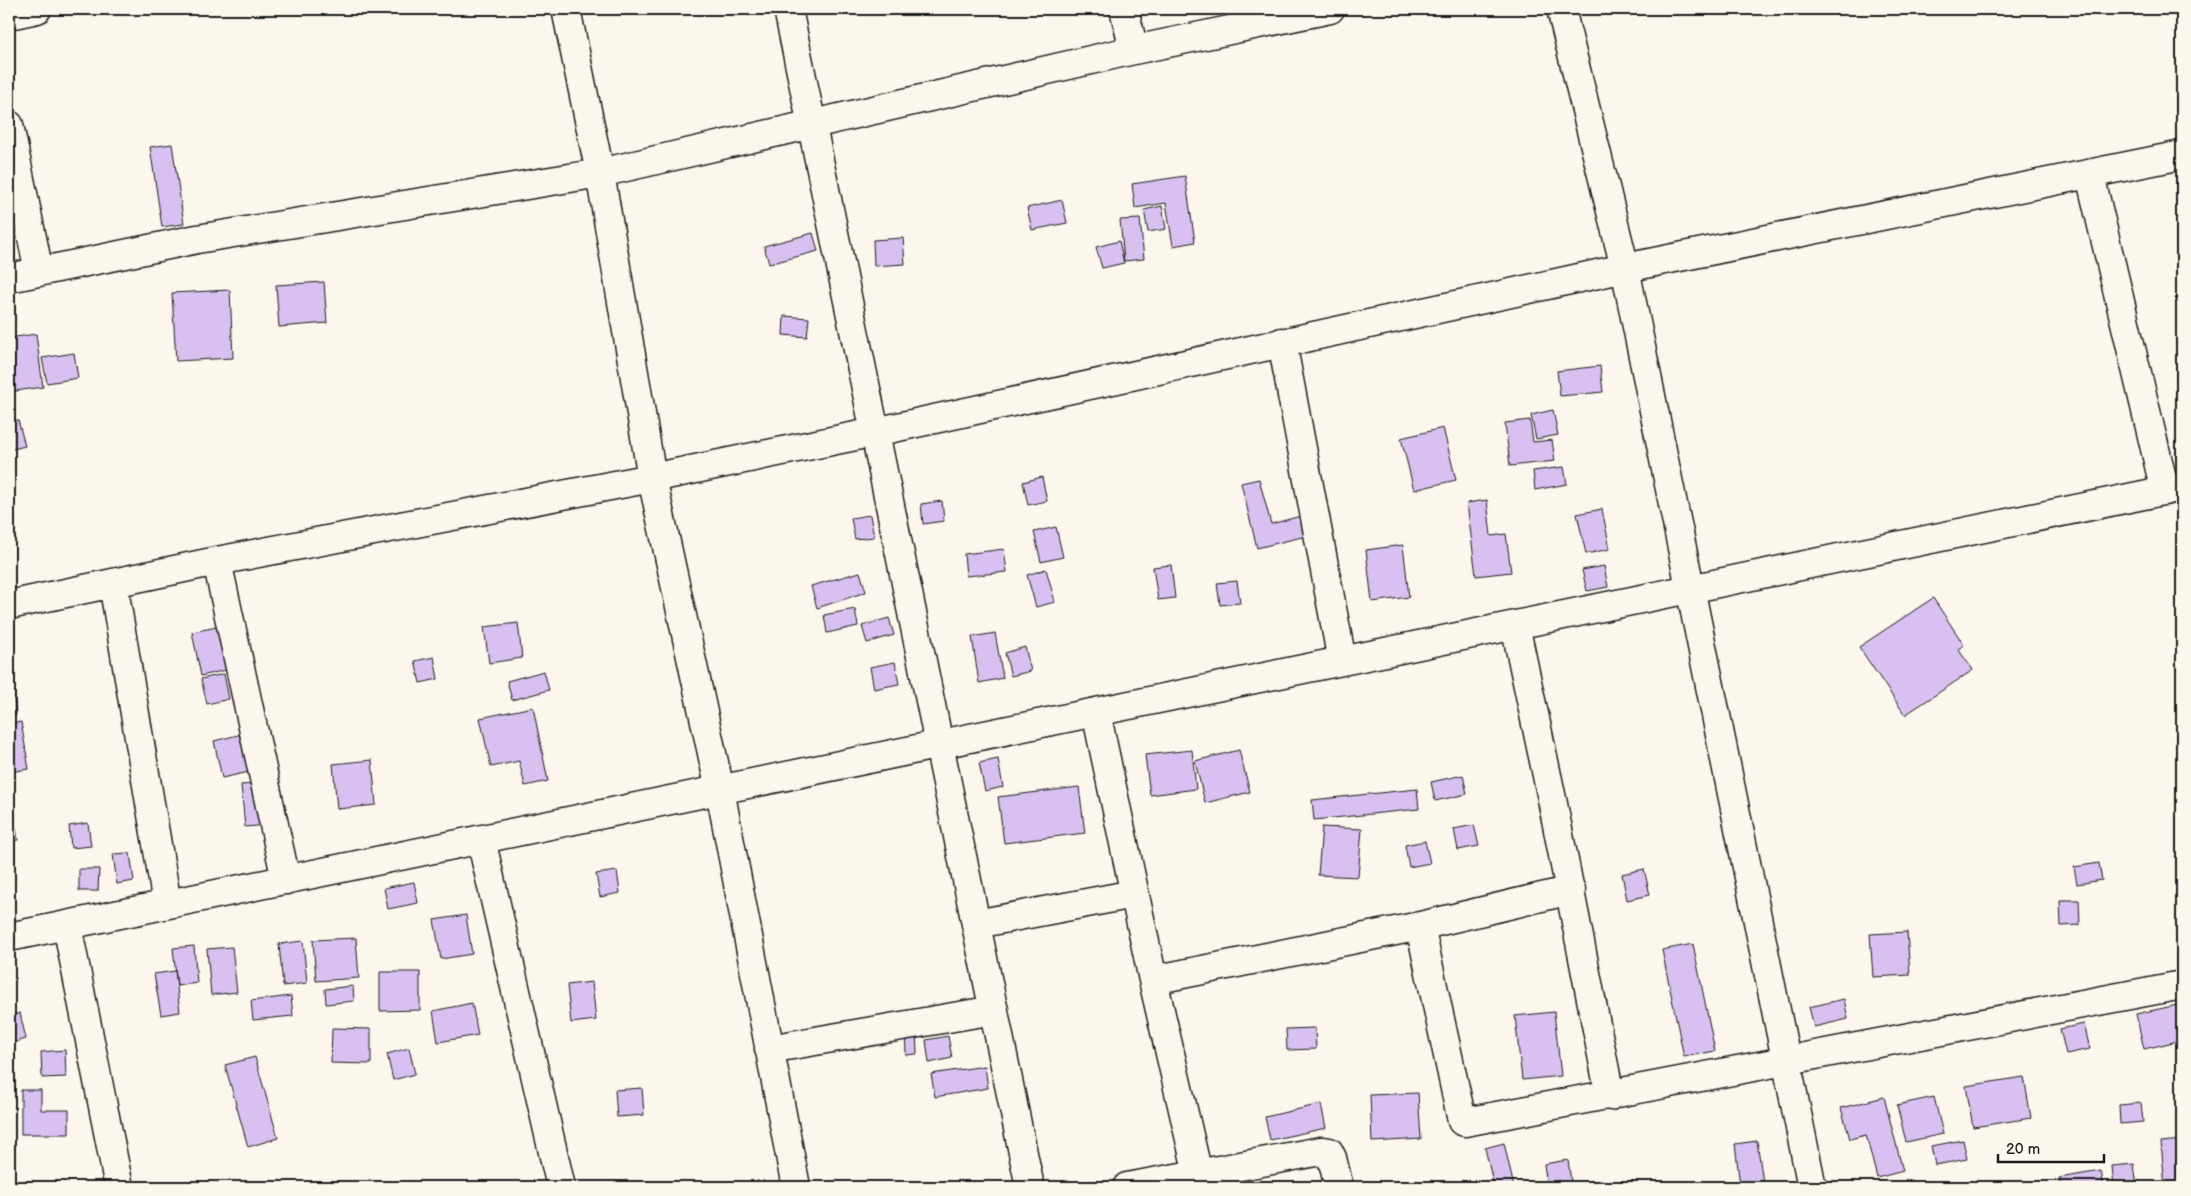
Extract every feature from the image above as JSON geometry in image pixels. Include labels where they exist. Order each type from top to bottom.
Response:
[{"type":"street","points":[[9,15],[35,9]]},
{"type":"street","points":[[566,9],[600,173],[652,478],[720,790],[796,1187]]},
{"type":"street","points":[[788,9],[1030,1187]]},
{"type":"street","points":[[1124,9],[1134,50]]},
{"type":"street","points":[[9,278],[197,239],[600,173],[1134,50],[1330,9]]},
{"type":"street","points":[[1561,9],[1624,268],[1812,1187]]},
{"type":"street","points":[[9,126],[39,272]]},
{"type":"street","points":[[9,605],[217,561],[652,478],[875,432],[1624,268],[2182,155]]},
{"type":"street","points":[[9,937],[2173,489],[2090,175]]},
{"type":"street","points":[[1282,342],[1342,661]]},
{"type":"street","points":[[217,561],[286,880]]},
{"type":"street","points":[[114,583],[167,904]]},
{"type":"street","points":[[1515,625],[1571,890],[1610,1096]]},
{"type":"street","points":[[1096,712],[1134,894],[1198,1174]]},
{"type":"street","points":[[481,839],[560,1187]]},
{"type":"street","points":[[1153,980],[1420,926],[1571,890]]},
{"type":"street","points":[[976,924],[1134,894]]},
{"type":"street","points":[[68,925],[118,1187]]},
{"type":"street","points":[[1420,926],[1462,1121],[1465,1122],[1610,1096],[1785,1060],[2182,985]]},
{"type":"street","points":[[769,1049],[994,1010]]},
{"type":"street","points":[[1127,1187],[1321,1151],[1329,1152],[1339,1187]]},
{"type":"building","points":[[172,144],[184,224],[162,227],[150,147]]},
{"type":"building","points":[[1185,176],[1195,242],[1173,246],[1166,203],[1135,208],[1132,184]]},
{"type":"building","points":[[1062,200],[1067,223],[1032,230],[1027,208]]},
{"type":"building","points":[[1162,206],[1166,229],[1148,232],[1144,210]]},
{"type":"building","points":[[1140,219],[1144,259],[1124,261],[1120,220]]},
{"type":"building","points":[[813,233],[818,251],[769,264],[764,246]]},
{"type":"building","points":[[903,238],[905,264],[874,266],[873,240]]},
{"type":"building","points":[[1119,241],[1124,263],[1102,268],[1096,247]]},
{"type":"building","points":[[324,282],[327,323],[279,327],[276,285]]},
{"type":"building","points":[[230,290],[233,358],[176,361],[172,293]]},
{"type":"building","points":[[784,316],[809,318],[807,337],[783,335]]},
{"type":"building","points":[[36,334],[43,387],[9,392],[9,338]]},
{"type":"building","points":[[74,353],[78,378],[47,383],[42,358]]},
{"type":"building","points":[[1600,366],[1603,392],[1560,396],[1557,371]]},
{"type":"building","points":[[11,399],[15,421],[9,422],[9,400]]},
{"type":"building","points":[[1553,410],[1558,435],[1536,439],[1531,415]]},
{"type":"building","points":[[18,420],[25,446],[9,450],[9,423]]},
{"type":"building","points":[[1530,420],[1533,442],[1552,440],[1555,461],[1510,466],[1505,423]]},
{"type":"building","points":[[1443,428],[1456,480],[1414,490],[1401,438]]},
{"type":"building","points":[[1564,467],[1567,484],[1535,490],[1533,471]]},
{"type":"building","points":[[1042,477],[1047,501],[1028,505],[1023,482]]},
{"type":"building","points":[[1259,479],[1271,524],[1301,516],[1306,536],[1257,548],[1241,483]]},
{"type":"building","points":[[1487,500],[1491,536],[1506,534],[1511,572],[1476,576],[1467,503]]},
{"type":"building","points":[[942,501],[944,521],[923,524],[921,504]]},
{"type":"building","points":[[1602,509],[1610,549],[1586,554],[1577,514]]},
{"type":"building","points":[[870,515],[874,537],[855,539],[851,518]]},
{"type":"building","points":[[1056,527],[1063,557],[1041,562],[1034,532]]},
{"type":"building","points":[[1403,545],[1409,597],[1372,602],[1366,550]]},
{"type":"building","points":[[1004,549],[1007,572],[966,576],[964,554]]},
{"type":"building","points":[[1171,565],[1175,598],[1158,600],[1153,567]]},
{"type":"building","points":[[1604,566],[1608,587],[1587,591],[1582,570]]},
{"type":"building","points":[[1046,569],[1055,602],[1036,607],[1027,575]]},
{"type":"building","points":[[860,572],[866,592],[817,608],[811,586]]},
{"type":"building","points":[[1237,581],[1240,603],[1220,605],[1217,583]]},
{"type":"building","points":[[1933,598],[1964,645],[1958,649],[1973,670],[1905,715],[1859,647]]},
{"type":"building","points":[[855,609],[858,626],[827,633],[824,615]]},
{"type":"building","points":[[889,618],[894,635],[867,643],[862,626]]},
{"type":"building","points":[[518,623],[522,658],[489,663],[484,627]]},
{"type":"building","points":[[217,627],[226,670],[201,676],[192,632]]},
{"type":"building","points":[[995,633],[1003,678],[979,683],[972,637]]},
{"type":"building","points":[[1025,647],[1031,671],[1011,676],[1005,653]]},
{"type":"building","points":[[434,657],[438,679],[420,683],[415,661]]},
{"type":"building","points":[[895,662],[899,684],[874,689],[870,667]]},
{"type":"building","points":[[544,671],[549,690],[512,700],[507,681]]},
{"type":"building","points":[[224,674],[229,699],[207,704],[201,679]]},
{"type":"building","points":[[13,691],[16,715],[9,716],[9,692]]},
{"type":"building","points":[[533,707],[548,781],[525,786],[519,761],[491,767],[480,718]]},
{"type":"building","points":[[21,722],[29,769],[9,772],[9,724]]},
{"type":"building","points":[[258,730],[267,768],[222,778],[214,741]]},
{"type":"building","points":[[1192,750],[1196,789],[1150,795],[1145,755]]},
{"type":"building","points":[[1239,750],[1250,792],[1205,803],[1195,761]]},
{"type":"building","points":[[998,759],[1003,787],[985,791],[979,763]]},
{"type":"building","points":[[372,760],[376,805],[337,809],[333,764]]},
{"type":"building","points":[[1463,775],[1467,794],[1435,801],[1431,782]]},
{"type":"building","points":[[274,782],[278,824],[245,827],[241,785]]},
{"type":"building","points":[[1079,787],[1085,833],[1004,843],[998,797]]},
{"type":"building","points":[[1417,789],[1419,809],[1314,820],[1312,800]]},
{"type":"building","points":[[15,822],[18,840],[9,842],[9,823]]},
{"type":"building","points":[[88,823],[91,846],[71,848],[69,826]]},
{"type":"building","points":[[1474,825],[1479,846],[1458,850],[1454,829]]},
{"type":"building","points":[[1322,827],[1362,829],[1358,877],[1318,875]]},
{"type":"building","points":[[1425,841],[1430,863],[1409,867],[1405,845]]},
{"type":"building","points":[[130,853],[134,881],[117,884],[113,854]]},
{"type":"building","points":[[2099,863],[2102,880],[2077,884],[2074,867]]},
{"type":"building","points":[[79,869],[99,869],[98,891],[79,891]]},
{"type":"building","points":[[1644,869],[1650,895],[1627,900],[1622,874]]},
{"type":"building","points":[[617,871],[620,893],[600,897],[596,874]]},
{"type":"building","points":[[414,882],[418,903],[388,909],[384,888]]},
{"type":"building","points":[[2060,900],[2079,900],[2080,925],[2061,926]]},
{"type":"building","points":[[466,915],[472,954],[441,959],[434,920]]},
{"type":"building","points":[[1907,932],[1910,975],[1873,977],[1870,934]]},
{"type":"building","points":[[356,938],[359,978],[316,981],[313,940]]},
{"type":"building","points":[[303,941],[307,983],[283,986],[279,944]]},
{"type":"building","points":[[1693,944],[1715,1051],[1684,1057],[1662,950]]},
{"type":"building","points":[[194,946],[197,983],[177,986],[173,948]]},
{"type":"building","points":[[232,947],[237,992],[211,995],[207,949]]},
{"type":"building","points":[[175,971],[180,1012],[161,1015],[154,974]]},
{"type":"building","points":[[380,972],[420,972],[420,1010],[380,1011]]},
{"type":"building","points":[[592,982],[596,1020],[571,1023],[567,985]]},
{"type":"building","points":[[353,986],[354,1001],[326,1004],[325,989]]},
{"type":"building","points":[[291,996],[293,1016],[253,1020],[251,1001]]},
{"type":"building","points":[[1844,999],[1848,1019],[1814,1027],[1809,1007]]},
{"type":"building","points":[[472,1003],[478,1035],[438,1042],[433,1011]]},
{"type":"building","points":[[2182,1004],[2182,1040],[2144,1049],[2136,1014]]},
{"type":"building","points":[[1554,1012],[1561,1076],[1522,1080],[1515,1016]]},
{"type":"building","points":[[20,1013],[26,1039],[9,1044],[9,1016]]},
{"type":"building","points":[[2084,1024],[2090,1049],[2066,1054],[2060,1029]]},
{"type":"building","points":[[905,1027],[916,1027],[917,1054],[906,1055]]},
{"type":"building","points":[[332,1028],[371,1029],[371,1064],[331,1063]]},
{"type":"building","points":[[1315,1028],[1316,1049],[1287,1050],[1286,1029]]},
{"type":"building","points":[[948,1036],[952,1058],[929,1063],[926,1040]]},
{"type":"building","points":[[409,1048],[415,1074],[393,1080],[387,1054]]},
{"type":"building","points":[[65,1050],[66,1077],[42,1078],[41,1052]]},
{"type":"building","points":[[255,1057],[278,1138],[248,1147],[225,1065]]},
{"type":"building","points":[[985,1066],[988,1088],[935,1097],[931,1074]]},
{"type":"building","points":[[2024,1077],[2031,1118],[1973,1127],[1966,1086]]},
{"type":"building","points":[[642,1088],[644,1115],[617,1117],[615,1090]]},
{"type":"building","points":[[21,1090],[41,1090],[41,1110],[69,1110],[69,1134],[21,1134]]},
{"type":"building","points":[[1418,1093],[1421,1139],[1372,1142],[1370,1095]]},
{"type":"building","points":[[1884,1097],[1903,1171],[1877,1178],[1866,1135],[1850,1139],[1841,1108]]},
{"type":"building","points":[[1934,1097],[1943,1134],[1906,1142],[1897,1105]]},
{"type":"building","points":[[2141,1103],[2143,1122],[2120,1124],[2119,1105]]},
{"type":"building","points":[[1321,1104],[1326,1128],[1270,1140],[1265,1117]]},
{"type":"building","points":[[1963,1140],[1967,1159],[1935,1165],[1931,1146]]},
{"type":"building","points":[[2182,1140],[2182,1187],[2165,1187],[2161,1142]]},
{"type":"building","points":[[1757,1141],[1763,1182],[1740,1185],[1735,1144]]},
{"type":"building","points":[[1504,1143],[1514,1187],[1494,1187],[1485,1148]]},
{"type":"building","points":[[1568,1160],[1571,1182],[1547,1186],[1544,1164]]},
{"type":"building","points":[[2134,1164],[2137,1187],[2114,1187],[2112,1166]]},
{"type":"building","points":[[2101,1171],[2104,1187],[2061,1187],[2059,1178]]},
{"type":"building","points":[[1600,1181],[1601,1187],[1581,1186]]}]
